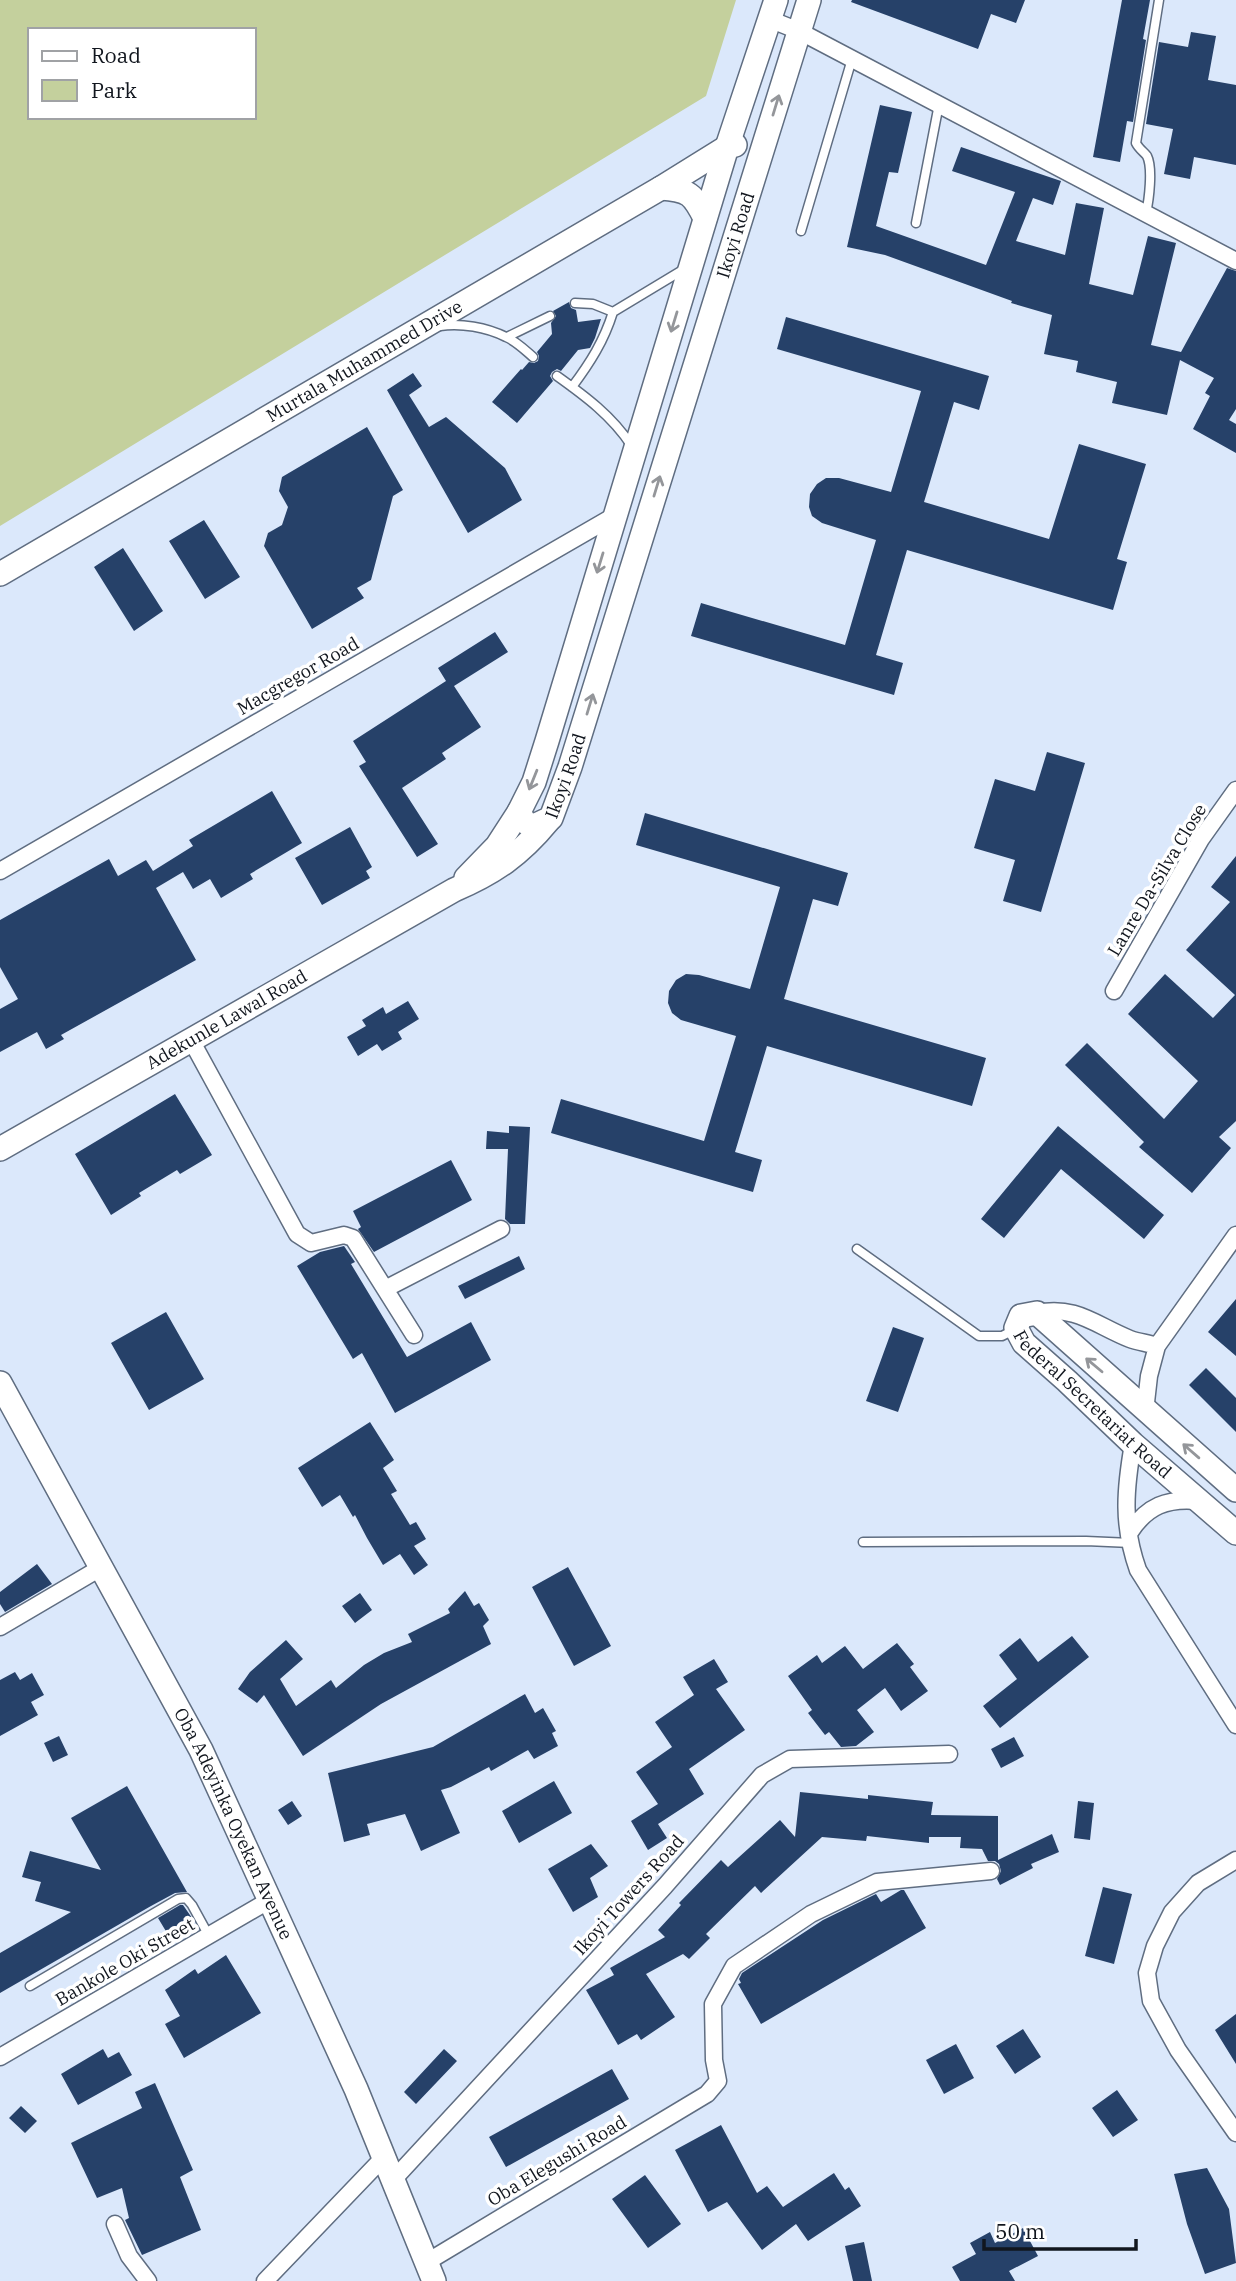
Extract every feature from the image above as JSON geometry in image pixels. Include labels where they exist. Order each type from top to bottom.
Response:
[{"type":"main road","name":"Ikoyi Road","points":[[773,9],[705,218],[547,741],[534,782],[519,812],[524,821],[532,827],[551,818],[574,755],[809,0]]},
{"type":"main road","name":"Murtala Muhammed Drive","points":[[0,574],[727,147],[765,139]]},
{"type":"main road","points":[[661,187],[692,195],[705,218]]},
{"type":"main road","points":[[454,890],[497,846],[519,812]]},
{"type":"main road","points":[[454,890],[503,865],[522,850],[551,818]]},
{"type":"main road","name":"Adekunle Lawal Road","points":[[0,1149],[454,890]]},
{"type":"main road","name":"Federal Secretariat Road","points":[[1236,1490],[1037,1313],[1021,1316],[1016,1328],[1024,1343],[1133,1444],[1236,1533]]},
{"type":"main road","name":"Oba Adeyinka Oyekan Avenue","points":[[0,1383],[201,1750],[356,2089],[431,2272]]},
{"type":"street","points":[[773,9],[799,31],[1236,261]]},
{"type":"street","name":"Macgregor Road","points":[[0,871],[614,516]]},
{"type":"street","name":"Lanre Da-Silva Close","points":[[1114,991],[1200,839],[1236,790]]},
{"type":"street","points":[[191,1040],[298,1234],[311,1243],[344,1235],[353,1238],[414,1335]]},
{"type":"street","points":[[386,1289],[501,1229]]},
{"type":"street","points":[[1145,1411],[1149,1376],[1157,1346],[1236,1235]]},
{"type":"street","points":[[1037,1313],[1055,1309],[1076,1314],[1132,1339],[1157,1346]]},
{"type":"street","points":[[1133,1444],[1125,1515],[1139,1570],[1236,1725]]},
{"type":"street","points":[[1131,1537],[1143,1514],[1156,1505],[1174,1500],[1198,1502]]},
{"type":"street","points":[[0,1627],[102,1567]]},
{"type":"street","name":"Ikoyi Towers Road","points":[[393,2180],[665,1886],[761,1775],[790,1759],[948,1754]]},
{"type":"street","points":[[1236,1860],[1198,1883],[1172,1912],[1155,1946],[1147,1973],[1151,2001],[1178,2050],[1236,2133]]},
{"type":"street","name":"Oba Elegushi Road","points":[[431,2272],[707,2094],[718,2081],[714,2060],[713,2004],[734,1966],[811,1914],[877,1882],[991,1871]]},
{"type":"street","name":"Bankole Oki Street","points":[[0,2056],[268,1901]]},
{"type":"street","points":[[264,2281],[384,2157]]},
{"type":"street","points":[[115,2224],[129,2256],[148,2281]]},
{"type":"lane","points":[[1146,213],[1149,188],[1147,157],[1136,143],[1159,0]]},
{"type":"lane","points":[[801,231],[852,59]]},
{"type":"lane","points":[[916,223],[939,104]]},
{"type":"lane","points":[[572,387],[605,336],[613,312],[691,265]]},
{"type":"lane","points":[[575,303],[593,304],[613,312]]},
{"type":"lane","points":[[507,337],[550,316]]},
{"type":"lane","points":[[416,330],[454,324],[484,330],[507,337],[533,357]]},
{"type":"lane","points":[[557,376],[601,409],[621,430],[635,451]]},
{"type":"lane","points":[[857,1249],[979,1336],[1002,1336],[1016,1328]]},
{"type":"lane","points":[[863,1542],[1086,1541],[1131,1537]]},
{"type":"lane","points":[[30,1986],[178,1899],[186,1898],[192,1905],[209,1936]]},
{"type":"green space","points":[[0,0],[736,0],[706,96],[0,526]]},
{"type":"building","points":[[1025,0],[1016,23],[991,14],[978,49],[851,2]]},
{"type":"building","points":[[1122,0],[1150,0],[1133,122],[1127,121],[1120,162],[1093,157]]},
{"type":"building","points":[[1191,32],[1216,36],[1208,80],[1236,85],[1236,165],[1194,157],[1190,179],[1164,174],[1173,129],[1146,124],[1159,42],[1188,47]]},
{"type":"building","points":[[880,105],[912,112],[898,173],[889,172],[876,226],[986,265],[1015,192],[952,171],[961,147],[1061,181],[1053,205],[1033,198],[1016,241],[1065,255],[1076,203],[1104,208],[1089,284],[1133,295],[1148,236],[1176,243],[1151,345],[1181,352],[1227,268],[1236,271],[1236,409],[1229,420],[1236,424],[1236,453],[1193,429],[1210,396],[1205,393],[1214,378],[1180,360],[1167,415],[1112,403],[1117,382],[1076,372],[1078,361],[1044,354],[1052,315],[1011,303],[1012,301],[885,255],[847,247]]},
{"type":"building","points":[[569,302],[571,308],[576,310],[578,322],[601,319],[595,338],[590,348],[578,350],[561,371],[557,369],[552,372],[550,376],[553,381],[517,423],[492,402],[521,369],[529,362],[538,361],[537,352],[552,334],[551,323],[556,316],[553,311]]},
{"type":"building","points":[[786,317],[989,376],[979,410],[954,402],[924,502],[1049,539],[1079,444],[1146,464],[1117,559],[1127,562],[1113,610],[907,550],[876,655],[903,663],[894,695],[691,636],[701,603],[845,645],[876,540],[822,523],[812,516],[809,507],[810,494],[817,484],[826,478],[839,478],[891,492],[921,391],[777,349]]},
{"type":"building","points":[[413,373],[422,386],[409,395],[429,427],[446,417],[505,468],[522,500],[468,533],[387,390]]},
{"type":"building","points":[[367,427],[403,490],[393,496],[371,580],[357,588],[364,598],[312,629],[264,546],[268,533],[282,525],[288,507],[279,491],[282,477]]},
{"type":"building","points":[[204,520],[240,577],[205,599],[169,541]]},
{"type":"building","points":[[123,548],[163,611],[134,631],[94,567]]},
{"type":"building","points":[[495,632],[508,652],[454,686],[481,727],[442,753],[446,759],[402,788],[438,844],[417,857],[359,766],[366,762],[353,741],[446,681],[438,668]]},
{"type":"building","points":[[1047,752],[1085,763],[1041,912],[1003,901],[1015,860],[974,848],[995,779],[1035,791]]},
{"type":"building","points":[[272,791],[302,843],[250,874],[253,879],[221,898],[210,879],[193,889],[183,872],[156,888],[196,960],[61,1035],[64,1039],[46,1049],[37,1032],[0,1052],[0,1009],[18,999],[0,967],[0,920],[109,859],[118,876],[146,860],[153,871],[193,846],[189,840]]},
{"type":"building","points":[[645,813],[848,873],[838,906],[813,899],[784,999],[986,1058],[972,1106],[767,1046],[735,1152],[762,1160],[753,1192],[551,1133],[561,1099],[704,1141],[736,1036],[681,1020],[672,1013],[668,1003],[669,991],[676,980],[686,974],[750,989],[780,887],[636,845]]},
{"type":"building","points":[[350,827],[372,867],[366,871],[370,878],[322,905],[295,858]]},
{"type":"building","points":[[1236,856],[1236,1121],[1219,1137],[1231,1148],[1192,1193],[1139,1147],[1144,1142],[1065,1065],[1087,1043],[1164,1119],[1198,1081],[1128,1014],[1165,974],[1213,1018],[1235,995],[1186,950],[1230,902],[1211,887]]},
{"type":"building","points":[[408,1001],[419,1019],[398,1032],[402,1039],[382,1051],[377,1044],[358,1056],[347,1037],[366,1026],[362,1020],[383,1007],[386,1014]]},
{"type":"building","points":[[175,1094],[212,1155],[180,1174],[177,1170],[139,1193],[141,1196],[111,1215],[75,1154]]},
{"type":"building","points":[[509,1126],[530,1127],[525,1224],[510,1224],[505,1219],[508,1149],[486,1149],[487,1131],[509,1133]]},
{"type":"building","points":[[1058,1126],[1164,1215],[1144,1239],[1061,1169],[1004,1238],[981,1219]]},
{"type":"building","points":[[451,1160],[472,1200],[374,1252],[358,1229],[361,1227],[353,1211]]},
{"type":"building","points":[[344,1246],[355,1262],[351,1264],[407,1357],[471,1322],[491,1360],[395,1413],[362,1353],[353,1359],[297,1266],[320,1252]]},
{"type":"building","points":[[519,1256],[525,1269],[465,1299],[458,1286]]},
{"type":"building","points":[[1236,1299],[1236,1356],[1208,1332]]},
{"type":"building","points":[[166,1312],[204,1379],[149,1410],[111,1343]]},
{"type":"building","points":[[893,1327],[924,1338],[898,1412],[866,1401]]},
{"type":"building","points":[[1206,1368],[1236,1398],[1236,1432],[1189,1385]]},
{"type":"building","points":[[370,1422],[394,1460],[383,1468],[397,1491],[391,1494],[410,1525],[416,1522],[426,1539],[414,1546],[428,1565],[414,1575],[400,1554],[383,1565],[355,1515],[353,1517],[340,1495],[322,1507],[298,1468]]},
{"type":"building","points":[[37,1564],[52,1584],[5,1612],[0,1604],[0,1592]]},
{"type":"building","points":[[568,1567],[611,1646],[574,1666],[532,1587]]},
{"type":"building","points":[[465,1591],[474,1606],[479,1603],[489,1620],[483,1626],[491,1644],[381,1704],[303,1756],[264,1695],[257,1703],[238,1689],[250,1672],[286,1640],[303,1659],[280,1679],[296,1706],[331,1680],[336,1688],[364,1665],[384,1653],[412,1642],[408,1634],[450,1613],[448,1609]]},
{"type":"building","points":[[360,1593],[372,1610],[355,1623],[342,1606]]},
{"type":"building","points":[[1072,1636],[1089,1657],[1000,1728],[983,1706],[1017,1679],[999,1655],[1020,1638],[1038,1662]]},
{"type":"building","points":[[897,1643],[914,1664],[910,1667],[928,1691],[901,1711],[885,1688],[857,1710],[874,1732],[856,1746],[841,1747],[829,1732],[825,1735],[808,1713],[812,1710],[788,1676],[817,1655],[822,1663],[845,1646],[863,1669]]},
{"type":"building","points":[[714,1659],[728,1682],[716,1689],[745,1730],[689,1769],[704,1794],[658,1824],[667,1838],[648,1850],[631,1821],[658,1804],[636,1772],[672,1747],[655,1722],[694,1695],[683,1677]]},
{"type":"building","points":[[15,1672],[20,1680],[32,1673],[44,1695],[31,1702],[38,1715],[0,1736],[0,1680]]},
{"type":"building","points":[[525,1694],[535,1713],[543,1708],[556,1731],[552,1733],[558,1746],[534,1759],[528,1750],[491,1771],[489,1767],[441,1790],[460,1833],[421,1851],[405,1814],[367,1824],[370,1835],[344,1842],[328,1773],[433,1747]]},
{"type":"building","points":[[59,1736],[68,1755],[53,1762],[44,1743]]},
{"type":"building","points":[[1014,1737],[1024,1756],[1001,1768],[991,1749]]},
{"type":"building","points":[[554,1781],[572,1813],[519,1843],[502,1811]]},
{"type":"building","points":[[127,1786],[187,1892],[175,1893],[0,1993],[0,1953],[71,1912],[35,1901],[41,1882],[22,1877],[30,1851],[101,1870],[71,1818]]},
{"type":"building","points":[[800,1792],[868,1799],[868,1795],[933,1802],[931,1815],[998,1816],[998,1860],[1052,1834],[1059,1852],[1031,1864],[1033,1868],[1000,1885],[997,1879],[1001,1871],[999,1864],[988,1861],[982,1849],[960,1848],[961,1837],[929,1837],[929,1843],[867,1836],[866,1841],[822,1837],[761,1893],[755,1886],[706,1934],[710,1938],[689,1959],[683,1954],[646,1974],[675,2017],[641,2040],[637,2034],[618,2045],[586,1990],[614,1975],[610,1968],[665,1937],[658,1930],[681,1905],[679,1903],[721,1860],[728,1867],[780,1820],[795,1837]]},
{"type":"building","points":[[292,1801],[302,1816],[288,1825],[278,1810]]},
{"type":"building","points":[[1078,1801],[1094,1803],[1090,1840],[1074,1838]]},
{"type":"building","points":[[591,1844],[608,1866],[590,1878],[598,1897],[573,1912],[548,1869]]},
{"type":"building","points":[[1103,1887],[1132,1894],[1114,1964],[1085,1956]]},
{"type":"building","points":[[904,1890],[926,1928],[761,2024],[738,1984],[741,1983],[739,1979],[742,1973],[823,1920],[876,1894],[881,1902]]},
{"type":"building","points":[[183,1905],[192,1918],[167,1933],[158,1918]]},
{"type":"building","points":[[226,1955],[261,2013],[184,2058],[165,2024],[180,2016],[165,1990],[195,1969],[198,1974]]},
{"type":"building","points":[[1236,2014],[1236,2064],[1215,2030]]},
{"type":"building","points":[[1023,2029],[1041,2057],[1015,2074],[996,2046]]},
{"type":"building","points":[[956,2044],[974,2078],[944,2094],[926,2060]]},
{"type":"building","points":[[103,2049],[108,2058],[119,2052],[132,2075],[78,2105],[61,2074]]},
{"type":"building","points":[[444,2049],[457,2061],[416,2104],[404,2092]]},
{"type":"building","points":[[612,2069],[629,2099],[506,2167],[489,2137]]},
{"type":"building","points":[[155,2083],[193,2170],[180,2177],[201,2230],[142,2255],[125,2220],[129,2218],[122,2188],[97,2198],[71,2143],[142,2108],[135,2092]]},
{"type":"building","points":[[1117,2090],[1138,2120],[1113,2137],[1092,2108]]},
{"type":"building","points":[[21,2106],[37,2121],[25,2133],[9,2118]]},
{"type":"building","points":[[721,2125],[757,2193],[767,2186],[783,2207],[834,2173],[845,2190],[849,2187],[861,2206],[808,2241],[796,2224],[762,2250],[727,2202],[708,2212],[675,2150]]},
{"type":"building","points":[[1207,2168],[1229,2209],[1236,2263],[1205,2274],[1187,2224],[1174,2174]]},
{"type":"building","points":[[645,2175],[681,2224],[648,2248],[612,2199]]},
{"type":"building","points":[[1023,2228],[1038,2256],[1009,2271],[1015,2281],[960,2281],[952,2267],[976,2254],[970,2243],[990,2232],[995,2243]]},
{"type":"building","points":[[864,2242],[872,2281],[853,2281],[845,2246]]}]
